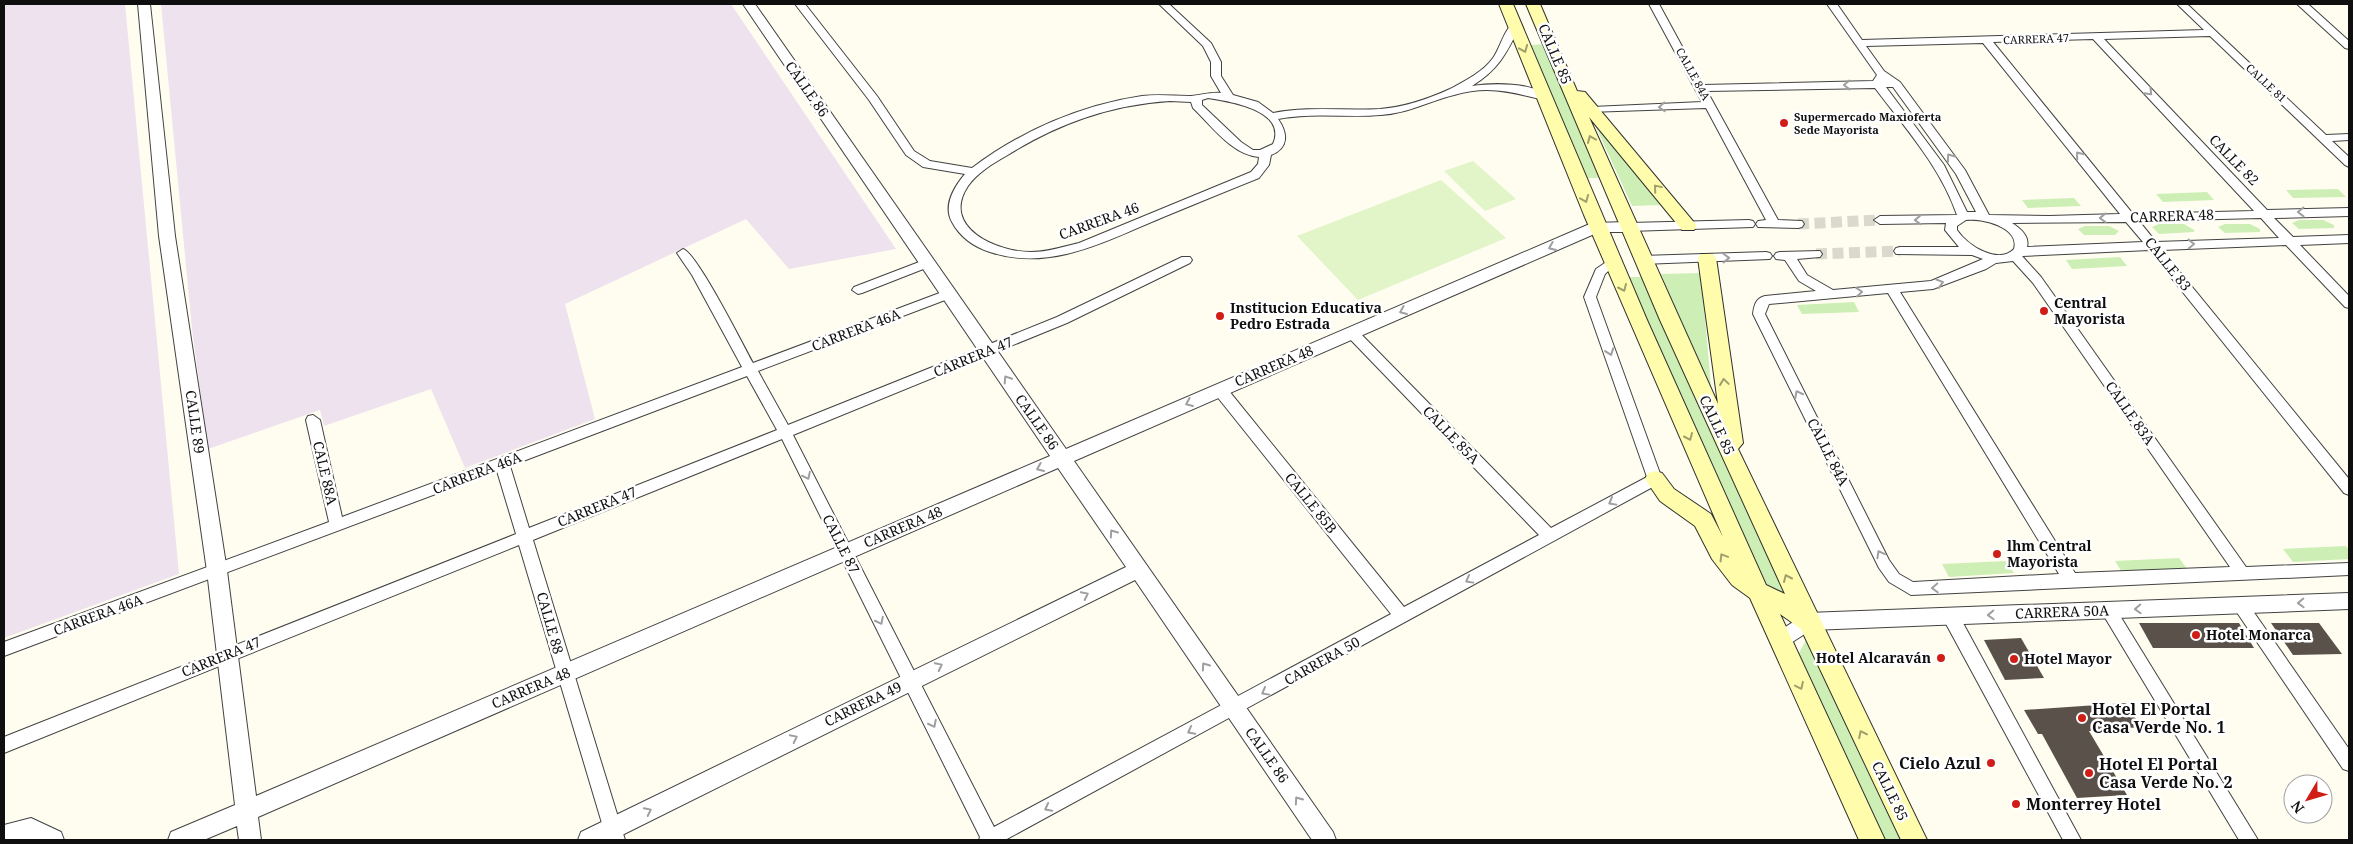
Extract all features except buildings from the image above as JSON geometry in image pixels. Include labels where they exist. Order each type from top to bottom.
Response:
[{"type":"main road","points":[[1510,14],[1535,7]]},
{"type":"main road","name":"CALLE 85","points":[[1535,7],[1642,260],[1807,622],[1914,840]]},
{"type":"main road","name":"CALLE 85","points":[[1510,14],[1596,227],[1757,591],[1872,840]]},
{"type":"main road","points":[[1564,77],[1688,226]]},
{"type":"main road","points":[[1596,227],[1642,260]]},
{"type":"main road","points":[[1707,258],[1736,465]]},
{"type":"main road","points":[[1654,479],[1667,495],[1703,520],[1729,567],[1757,591],[1784,604],[1807,622]]},
{"type":"street","name":"CALLE 89","points":[[144,4],[167,236],[217,571],[248,828]]},
{"type":"street","name":"CALLE 86","points":[[749,4],[1326,840]]},
{"type":"street","points":[[800,4],[873,98],[910,153],[927,164],[973,172]]},
{"type":"street","points":[[1164,4],[1207,45],[1216,62],[1216,76],[1229,98]]},
{"type":"street","name":"CALLE 84A","points":[[1654,4],[1774,224]]},
{"type":"street","points":[[1832,4],[1859,43],[1879,79],[1958,199],[1959,217],[1952,224],[1951,230],[1961,244],[1970,250],[1994,258]]},
{"type":"street","name":"CALLE 81","points":[[2182,4],[2325,138],[2349,163]]},
{"type":"street","points":[[2302,4],[2349,46]]},
{"type":"street","points":[[1448,93],[1492,65],[1510,14]]},
{"type":"street","name":"CARRERA 47","points":[[1859,43],[2213,33]]},
{"type":"street","name":"CALLE 82","points":[[2096,37],[2349,304]]},
{"type":"street","name":"CALLE 83","points":[[1986,40],[2349,489]]},
{"type":"street","points":[[1198,98],[1229,98],[1254,104],[1272,117],[1281,133],[1281,142],[1274,150],[1266,154],[1249,152],[1241,147],[1197,106],[1198,98],[1204,88],[1216,76]]},
{"type":"street","points":[[1700,88],[1879,79],[1896,84],[1961,173],[1990,218],[2006,224],[2020,238],[2022,245],[2017,253]]},
{"type":"street","points":[[1272,117],[1295,112],[1396,110],[1448,93],[1499,85],[1520,88],[1544,97]]},
{"type":"street","name":"CARRERA 46","points":[[1198,98],[1171,96],[1099,107],[1062,120],[1024,138],[973,172],[957,194],[956,215],[959,224],[967,234],[990,248],[1016,255],[1031,256],[1084,246],[1255,175],[1263,165],[1266,154]]},
{"type":"street","points":[[1592,110],[1710,105]]},
{"type":"street","points":[[2325,138],[2349,137]]},
{"type":"street","name":"CARRERA 48","points":[[1880,220],[1959,217],[2049,220],[2349,212]]},
{"type":"street","points":[[1629,227],[1798,224]]},
{"type":"street","name":"CARRERA 48","points":[[248,828],[274,798],[1596,227],[1629,227]]},
{"type":"street","name":"CARRERA 48","points":[[1994,258],[2017,253],[2152,245],[2349,239]]},
{"type":"street","points":[[1900,251],[1970,250]]},
{"type":"street","name":"CALLE 87","points":[[683,253],[697,273],[785,432],[990,840]]},
{"type":"street","name":"CALLE 83A","points":[[2017,253],[2242,573]]},
{"type":"street","points":[[1816,254],[1784,256],[1802,278],[1833,294],[1920,288],[1947,281],[1982,266],[1994,258]]},
{"type":"street","points":[[1642,260],[1766,256]]},
{"type":"street","name":"CARRERA 47","points":[[4,744],[988,351],[1062,320],[1186,260]]},
{"type":"street","points":[[1612,262],[1600,272],[1590,297],[1654,479]]},
{"type":"street","points":[[858,290],[928,263]]},
{"type":"street","points":[[1892,290],[2070,580],[2349,569]]},
{"type":"street","name":"CARRERA 46A","points":[[4,649],[337,526],[949,294]]},
{"type":"street","name":"CALLE 84A","points":[[1833,294],[1766,300],[1760,305],[1759,314],[1884,564],[1894,578],[1911,589],[2070,580]]},
{"type":"street","name":"CALLE 85A","points":[[1352,333],[1549,536]]},
{"type":"street","name":"CALLE 85B","points":[[1220,390],[1402,616]]},
{"type":"street","name":"CALE 88A","points":[[313,420],[337,526]]},
{"type":"street","name":"CALLE 88","points":[[502,463],[614,834]]},
{"type":"street","name":"CARRERA 50","points":[[990,840],[1654,479]]},
{"type":"street","name":"CARRERA 49","points":[[589,840],[614,834],[911,680],[1138,569]]},
{"type":"street","name":"CARRERA 50A","points":[[1807,622],[2349,601]]},
{"type":"street","points":[[2241,606],[2349,763]]},
{"type":"street","points":[[2109,610],[2249,840]]},
{"type":"street","points":[[1952,617],[2072,840]]},
{"type":"street","points":[[1780,641],[1807,622]]},
{"type":"street","points":[[180,840],[248,828]]},
{"type":"street","points":[[4,836],[31,829],[53,840]]},
{"type":"shaded area","points":[[4,4],[125,4],[179,574],[4,638]]},
{"type":"shaded area","points":[[161,4],[731,4],[896,249],[789,269],[746,219],[565,304],[595,419],[465,468],[431,389],[324,426],[320,410],[208,449],[192,329]]},
{"type":"green space","points":[[1544,44],[1599,178],[1583,178],[1531,45]]},
{"type":"green space","points":[[1590,114],[1660,205],[1632,206]]},
{"type":"green space","points":[[1473,161],[1516,199],[1485,211],[1444,171]]},
{"type":"green space","points":[[1441,180],[1506,238],[1358,300],[1297,236]]},
{"type":"green space","points":[[2338,189],[2346,197],[2293,198],[2286,190]]},
{"type":"green space","points":[[2207,192],[2214,200],[2163,202],[2156,194]]},
{"type":"green space","points":[[2074,198],[2081,206],[2028,208],[2022,200]]},
{"type":"green space","points":[[2299,220],[2323,220],[2334,225],[2334,228],[2299,229],[2292,223]]},
{"type":"green space","points":[[2159,224],[2184,224],[2194,230],[2194,232],[2159,234],[2152,227]]},
{"type":"green space","points":[[2225,224],[2250,224],[2260,229],[2260,232],[2225,233],[2218,227]]},
{"type":"green space","points":[[2085,226],[2109,226],[2119,231],[2115,235],[2084,235],[2078,229]]},
{"type":"green space","points":[[2120,257],[2127,266],[2072,269],[2066,260]]},
{"type":"green space","points":[[1701,273],[1712,398],[1661,274]]},
{"type":"green space","points":[[1628,277],[1643,277],[1786,598],[1762,585]]},
{"type":"green space","points":[[1854,302],[1859,312],[1802,314],[1797,305]]},
{"type":"green space","points":[[2346,546],[2349,550],[2349,559],[2293,562],[2283,549]]},
{"type":"green space","points":[[2179,558],[2188,570],[2123,574],[2115,561]]},
{"type":"green space","points":[[2006,561],[2014,573],[1949,577],[1942,564]]},
{"type":"green space","points":[[1806,640],[1901,840],[1880,840],[1796,659]]},
{"type":"tunnel","points":[[1798,224],[1880,220]]},
{"type":"tunnel","points":[[1816,254],[1900,251]]},
{"type":"place","name":"Supermercado Maxioferta Sede Mayorista","points":[[1784,123]]},
{"type":"place","name":"Central Mayorista","points":[[2044,311]]},
{"type":"place","name":"Institucion Educativa Pedro Estrada","points":[[1220,316]]},
{"type":"place","name":"lhm Central Mayorista","points":[[1997,554]]},
{"type":"place","name":"Hotel Monarca","points":[[2196,635]]},
{"type":"place","name":"Hotel Alcaraván","points":[[1941,658]]},
{"type":"place","name":"Hotel Mayor","points":[[2014,659]]},
{"type":"place","name":"Hotel El Portal Casa Verde No. 1","points":[[2082,718]]},
{"type":"place","name":"Cielo Azul","points":[[1991,763]]},
{"type":"place","name":"Hotel El Portal Casa Verde No. 2","points":[[2089,773]]},
{"type":"place","name":"Monterrey Hotel","points":[[2016,804]]}]
